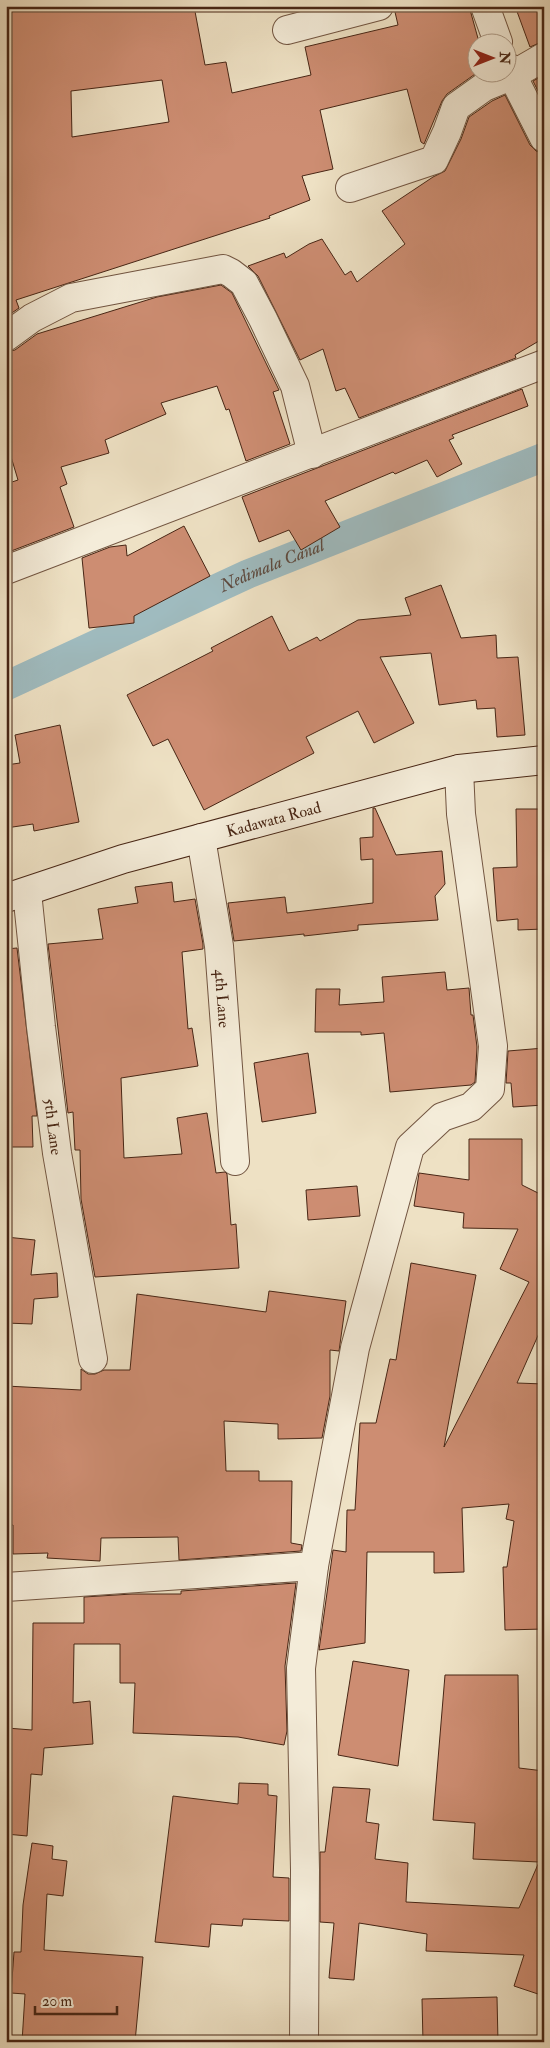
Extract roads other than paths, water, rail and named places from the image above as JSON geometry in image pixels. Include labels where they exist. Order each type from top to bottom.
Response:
[{"type":"street","points":[[287,30],[379,6]]},
{"type":"street","points":[[485,6],[494,32]]},
{"type":"street","points":[[518,67],[544,57]]},
{"type":"street","points":[[350,188],[434,160],[456,107],[493,82]]},
{"type":"street","points":[[515,82],[544,138]]},
{"type":"street","points":[[6,337],[32,318],[71,298],[223,269],[231,272],[244,284],[263,319],[294,386],[312,454]]},
{"type":"street","points":[[6,570],[544,364]]},
{"type":"street","name":"Kadawata Road","points":[[17,895],[123,859],[459,769],[544,760]]},
{"type":"street","points":[[304,2042],[306,1870],[301,1668],[314,1566],[355,1348],[410,1148],[442,1117],[471,1108],[490,1089],[493,1046],[461,814],[459,769]]},
{"type":"street","name":"4th Lane","points":[[201,838],[218,946],[235,1161]]},
{"type":"street","name":"5th Lane","points":[[17,895],[41,1026],[57,1153],[93,1359]]},
{"type":"street","points":[[6,1588],[314,1566]]},
{"type":"waterway","name":"Nedimala Canal","points":[[6,686],[248,574],[544,457]]}]
